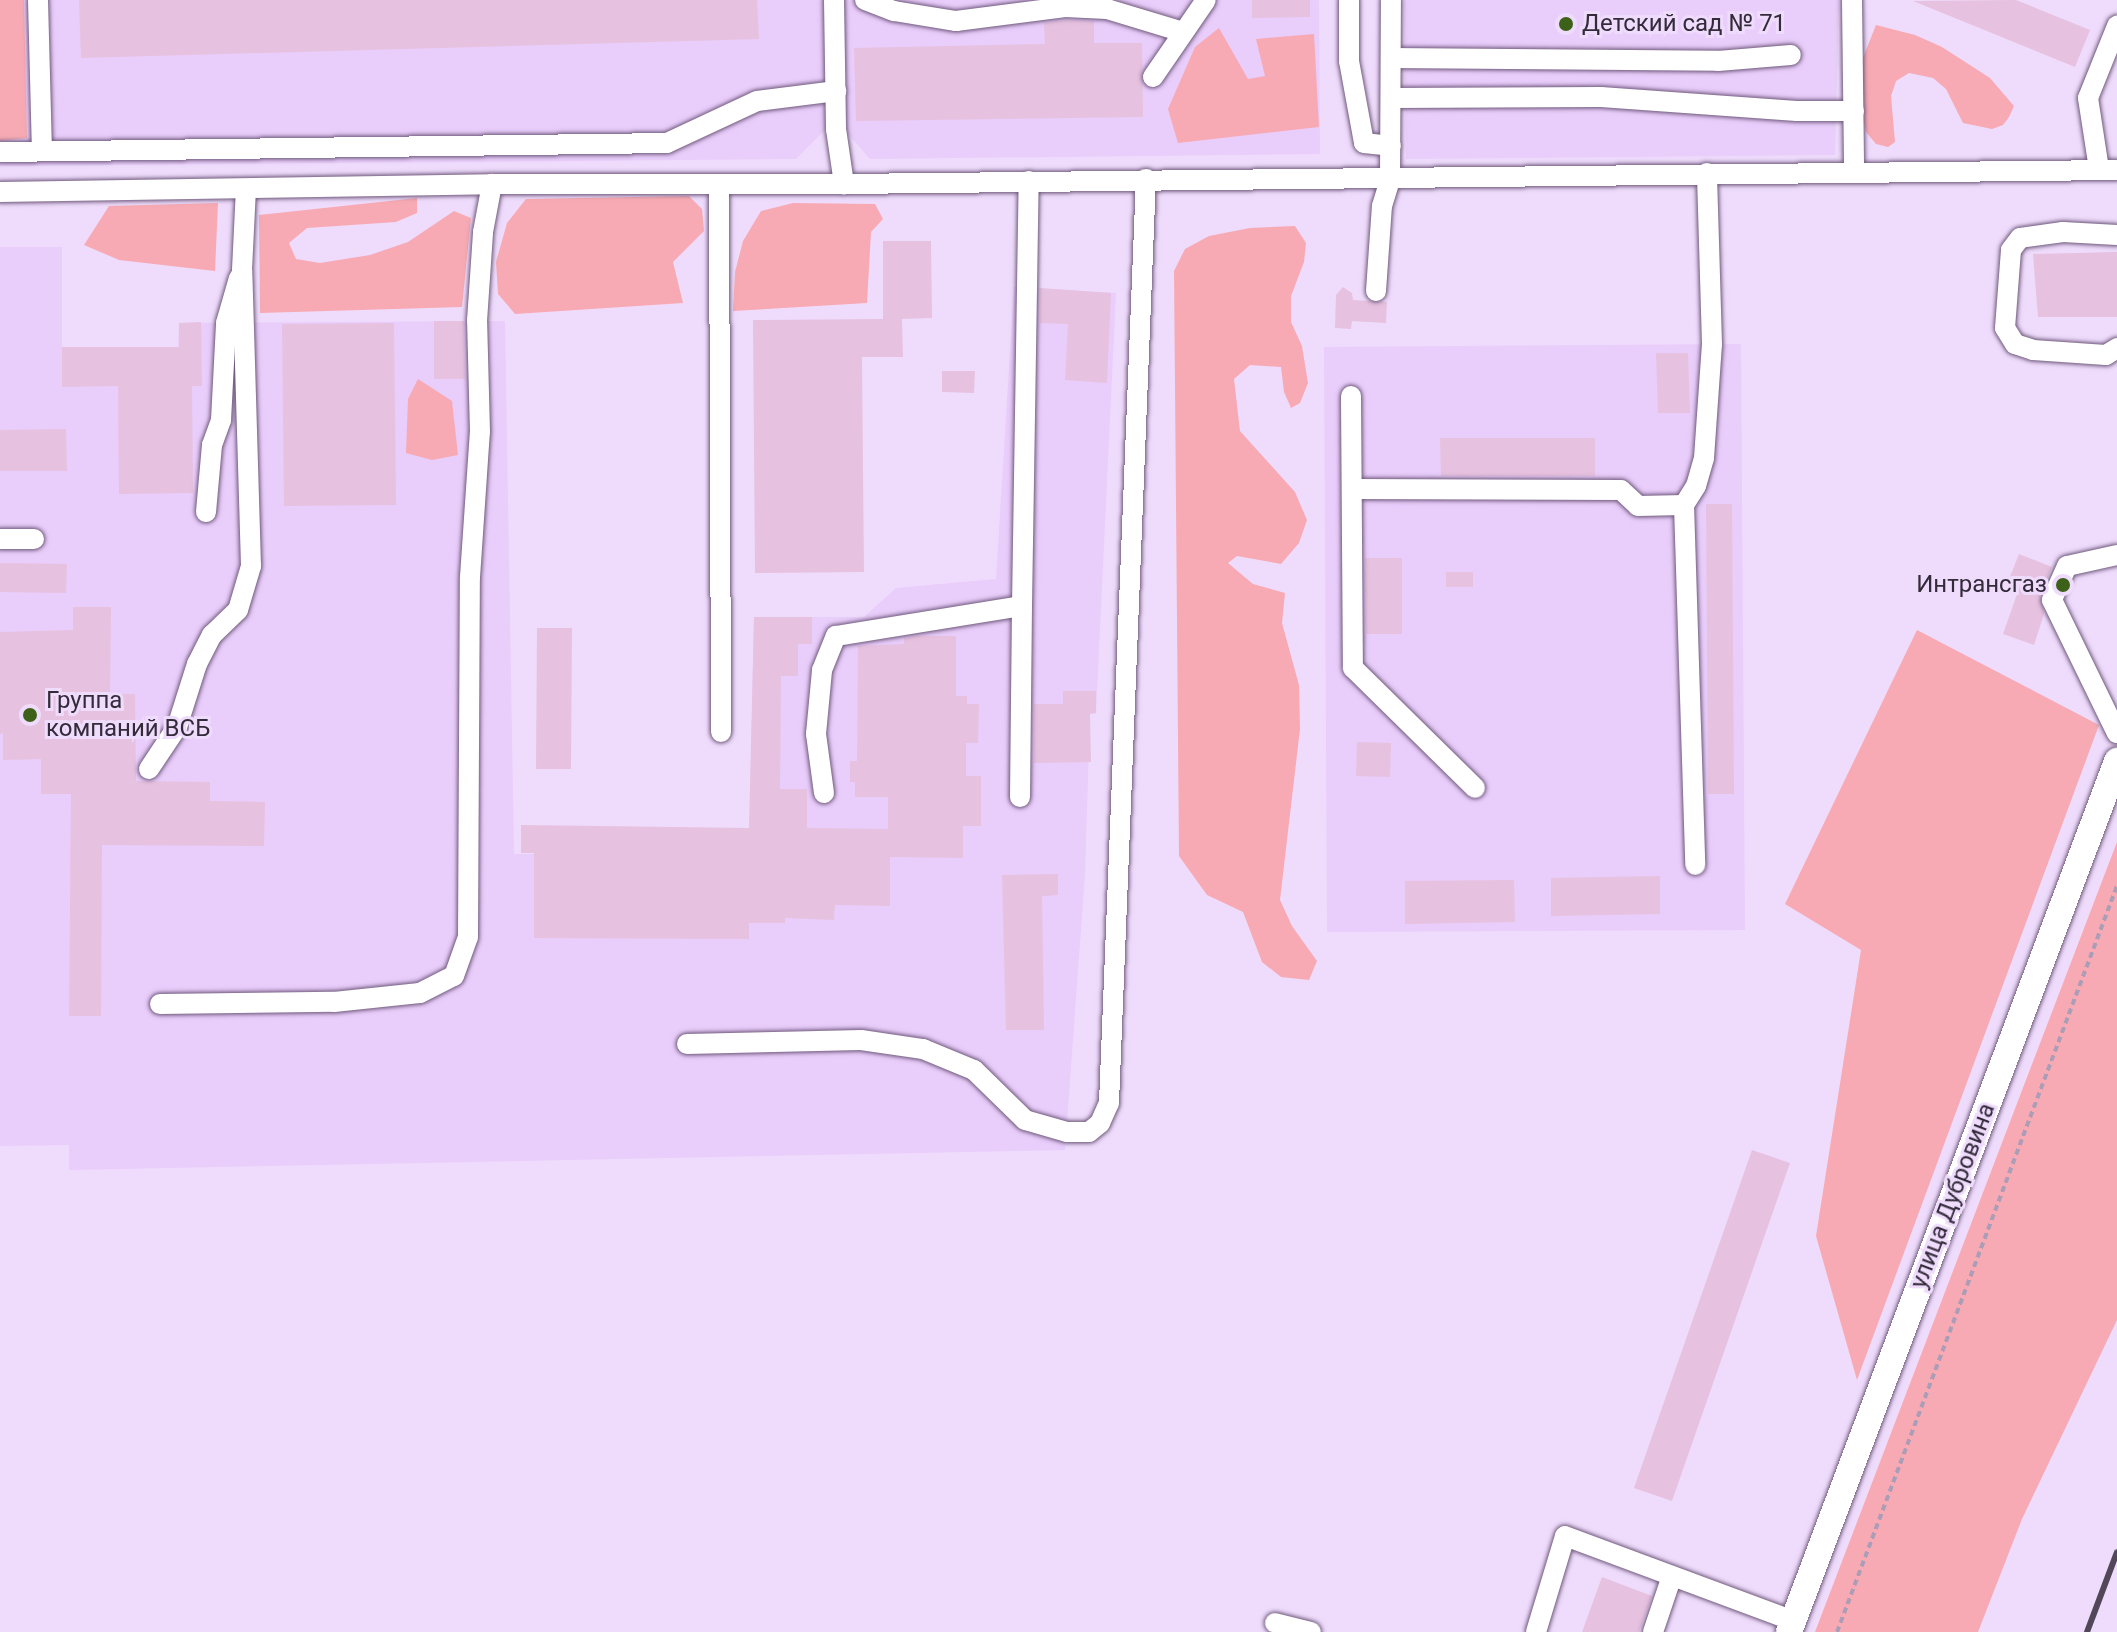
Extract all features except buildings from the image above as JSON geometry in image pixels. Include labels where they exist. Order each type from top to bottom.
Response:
[{"type":"main road","name":"улица Дубровина","points":[[1791,1627],[2117,761]]},
{"type":"street","points":[[38,0],[42,151]]},
{"type":"street","points":[[834,0],[836,129],[844,184]]},
{"type":"street","points":[[865,0],[894,11],[956,21],[1065,7],[1107,9],[1183,32]]},
{"type":"street","points":[[1153,77],[1206,0]]},
{"type":"street","points":[[1349,0],[1349,61],[1364,143],[1391,146]]},
{"type":"street","points":[[1376,291],[1382,206],[1390,179],[1391,0]]},
{"type":"street","points":[[1852,0],[1854,173]]},
{"type":"street","points":[[0,192],[492,184],[844,184],[2108,170],[2088,98],[2117,26]]},
{"type":"street","points":[[1391,58],[1718,61],[1791,55]]},
{"type":"street","points":[[0,152],[667,143],[757,101],[836,91]]},
{"type":"street","points":[[1392,98],[1601,97],[1797,111],[1854,111]]},
{"type":"street","points":[[1695,865],[1684,505],[1696,486],[1704,458],[1712,344],[1707,173]]},
{"type":"street","points":[[687,1044],[861,1040],[923,1049],[974,1070],[1025,1120],[1067,1132],[1089,1132],[1100,1123],[1109,1103],[1146,179]]},
{"type":"street","points":[[1020,797],[1029,181]]},
{"type":"street","points":[[160,1004],[334,1002],[420,993],[454,976],[468,937],[470,577],[480,432],[477,321],[483,232],[492,184]]},
{"type":"street","points":[[719,184],[721,732]]},
{"type":"street","points":[[149,769],[177,727],[197,664],[212,635],[238,610],[251,566],[242,270],[246,189]]},
{"type":"street","points":[[2117,235],[2063,232],[2020,238],[2011,250],[2005,328],[2015,344],[2033,350],[2106,355],[2117,348]]},
{"type":"street","points":[[206,512],[212,445],[221,420],[226,323],[242,270]]},
{"type":"street","points":[[1351,396],[1353,668],[1475,788]]},
{"type":"street","points":[[1352,489],[1621,490],[1638,506],[1684,505]]},
{"type":"street","points":[[0,539],[34,539]]},
{"type":"street","points":[[2117,555],[2067,566],[2052,600],[2117,733]]},
{"type":"street","points":[[824,793],[816,734],[822,670],[836,636],[961,618],[974,611],[1022,606]]},
{"type":"street","points":[[1536,1632],[1565,1536],[1672,1576],[1791,1627]]},
{"type":"street","points":[[1653,1632],[1672,1576]]},
{"type":"street","points":[[1275,1623],[1311,1632]]},
{"type":"path","points":[[1837,1632],[2117,886]]},
{"type":"shaded area","points":[[0,0],[1319,0],[1320,154],[870,159],[844,129],[825,130],[796,159],[0,166]]},
{"type":"shaded area","points":[[0,0],[24,0],[27,138],[0,141]]},
{"type":"shaded area","points":[[1404,0],[1839,0],[1835,155],[1406,159]]},
{"type":"shaded area","points":[[1876,25],[1915,35],[1942,47],[1990,78],[2014,106],[2009,117],[2003,125],[1992,129],[1963,123],[1946,89],[1933,78],[1909,73],[1896,81],[1891,96],[1895,142],[1888,147],[1876,144],[1866,132],[1862,115],[1862,60]]},
{"type":"shaded area","points":[[1219,28],[1248,79],[1265,76],[1256,39],[1314,34],[1319,127],[1178,143],[1168,109],[1195,47]]},
{"type":"shaded area","points":[[689,196],[702,209],[704,231],[673,262],[683,303],[515,314],[498,294],[496,262],[507,223],[526,199]]},
{"type":"shaded area","points":[[417,198],[417,213],[396,222],[307,228],[289,243],[296,259],[320,263],[370,255],[408,242],[454,211],[471,218],[462,307],[260,313],[259,215]]},
{"type":"shaded area","points":[[218,203],[215,271],[119,260],[84,245],[109,206]]},
{"type":"shaded area","points":[[793,203],[875,204],[883,219],[871,232],[867,303],[733,311],[735,272],[743,241],[761,211]]},
{"type":"shaded area","points":[[1295,226],[1306,243],[1304,262],[1291,296],[1291,322],[1302,346],[1308,383],[1300,403],[1291,408],[1284,392],[1281,367],[1250,365],[1234,379],[1240,431],[1295,492],[1307,520],[1299,543],[1281,564],[1237,556],[1228,563],[1253,584],[1285,593],[1282,623],[1299,685],[1300,729],[1280,900],[1292,926],[1317,961],[1309,980],[1281,977],[1262,962],[1243,912],[1207,895],[1179,856],[1174,271],[1185,249],[1209,236],[1250,228]]},
{"type":"shaded area","points":[[0,247],[62,247],[62,347],[178,347],[179,323],[505,321],[514,854],[749,855],[754,617],[864,617],[896,588],[996,579],[1014,287],[1116,293],[1096,713],[1090,714],[1085,874],[1065,1150],[69,1170],[69,1145],[0,1146]]},
{"type":"shaded area","points":[[1741,344],[1745,930],[1327,932],[1324,347]]},
{"type":"shaded area","points":[[418,379],[452,401],[458,455],[432,460],[406,453],[408,399]]},
{"type":"shaded area","points":[[1917,630],[2099,725],[1857,1380],[1816,1236],[1861,950],[1785,904]]},
{"type":"shaded area","points":[[2117,842],[2117,1320],[2022,1519],[1978,1632],[1815,1632]]},
{"type":"railway","points":[[2087,1632],[2117,1552]]},
{"type":"place","name":"Детский сад № 71","points":[[1566,24]]},
{"type":"place","name":"Интрансгаз","points":[[2063,585]]},
{"type":"place","name":"Группа компаний ВСБ","points":[[30,715]]}]
